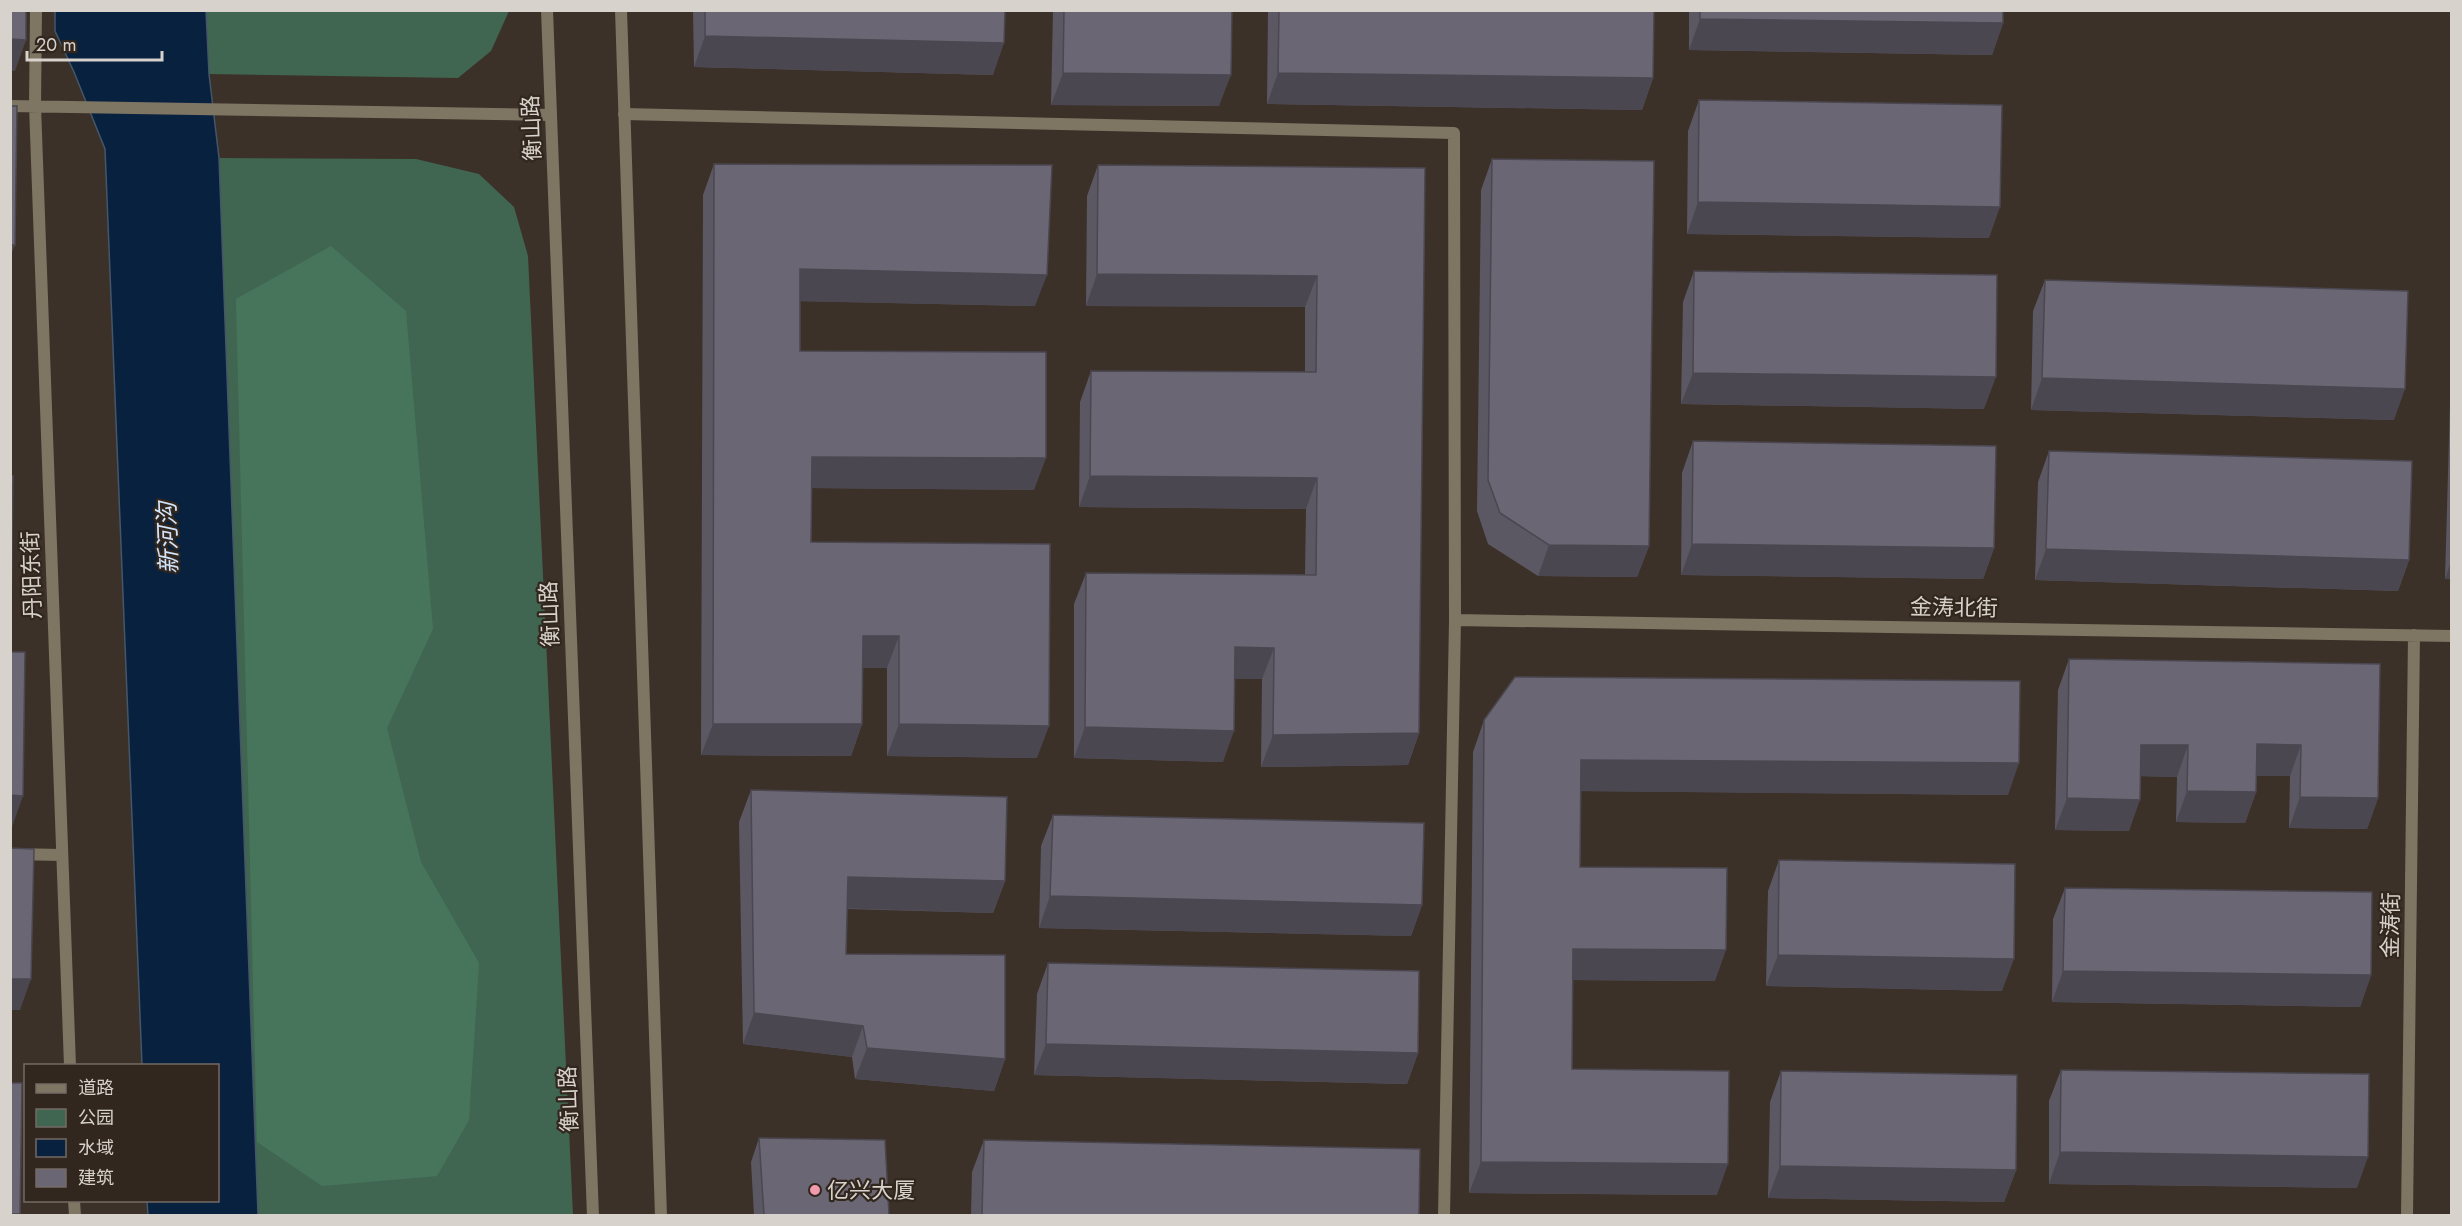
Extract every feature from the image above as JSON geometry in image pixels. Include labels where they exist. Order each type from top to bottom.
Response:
[{"type":"street","name":"丹阳东街","points":[[36,10],[35,106],[70,1064]]},
{"type":"street","name":"衡山路","points":[[548,10],[593,1215]]},
{"type":"street","points":[[621,10],[661,1215]]},
{"type":"street","points":[[10,106],[68,105],[551,115]]},
{"type":"street","points":[[624,114],[1454,132],[1455,620],[1444,1215]]},
{"type":"street","name":"金涛北街","points":[[1455,620],[2451,636]]},
{"type":"street","name":"金涛街","points":[[2407,1215],[2414,635]]},
{"type":"street","points":[[10,854],[62,855]]},
{"type":"green space","points":[[206,11],[509,11],[491,51],[458,78],[209,74]]},
{"type":"green space","points":[[219,158],[416,159],[479,174],[514,207],[528,256],[573,1215],[258,1215]]},
{"type":"green space","points":[[331,246],[406,311],[433,629],[387,728],[421,862],[479,963],[469,1120],[437,1176],[322,1186],[257,1142],[236,299]]},
{"type":"water","name":"新河沟","points":[[55,11],[206,11],[209,74],[219,158],[258,1215],[148,1215],[147,1202],[219,1202],[219,1064],[142,1064],[105,149],[55,31]]},
{"type":"building","points":[[10,10],[26,10],[26,40],[10,39]]},
{"type":"building","points":[[705,10],[1005,10],[1004,43],[705,36]]},
{"type":"building","points":[[1064,10],[1232,10],[1231,75],[1063,73]]},
{"type":"building","points":[[1279,10],[1654,10],[1653,78],[1278,73]]},
{"type":"building","points":[[1700,10],[2003,10],[2003,23],[1700,19]]},
{"type":"building","points":[[1699,100],[2002,105],[2000,207],[1698,202]]},
{"type":"building","points":[[10,106],[17,106],[15,245],[10,245]]},
{"type":"building","points":[[1492,159],[1654,161],[1649,546],[1549,545],[1500,513],[1488,480]]},
{"type":"building","points":[[714,164],[1052,165],[1047,275],[800,269],[800,351],[1046,352],[1046,458],[812,457],[811,542],[1050,544],[1049,726],[899,724],[899,636],[863,636],[862,724],[713,724]]},
{"type":"building","points":[[1098,165],[1425,168],[1419,733],[1273,735],[1274,648],[1235,647],[1234,731],[1085,727],[1086,573],[1316,575],[1317,478],[1090,476],[1091,371],[1316,372],[1317,276],[1097,274]]},
{"type":"building","points":[[1694,271],[1997,275],[1996,377],[1693,373]]},
{"type":"building","points":[[2045,280],[2408,291],[2405,389],[2042,378]]},
{"type":"building","points":[[1693,441],[1996,446],[1994,548],[1692,544]]},
{"type":"building","points":[[2049,451],[2412,461],[2409,560],[2046,549]]},
{"type":"building","points":[[10,475],[13,476],[11,619],[10,619]]},
{"type":"building","points":[[10,652],[25,652],[23,796],[10,795]]},
{"type":"building","points":[[2069,659],[2380,664],[2378,798],[2300,797],[2301,745],[2257,744],[2256,792],[2187,791],[2188,745],[2141,745],[2140,800],[2067,798]]},
{"type":"building","points":[[1515,677],[2020,681],[2019,763],[1581,760],[1580,867],[1727,868],[1726,950],[1573,949],[1572,1069],[1729,1071],[1728,1164],[1481,1162],[1484,720]]},
{"type":"building","points":[[751,790],[1007,797],[1005,881],[848,877],[846,954],[1005,955],[1005,1059],[867,1048],[863,1026],[754,1013]]},
{"type":"building","points":[[1053,815],[1424,823],[1422,905],[1050,896]]},
{"type":"building","points":[[10,848],[34,849],[31,979],[10,979]]},
{"type":"building","points":[[1779,860],[2015,864],[2014,959],[1778,955]]},
{"type":"building","points":[[2065,888],[2372,892],[2371,975],[2063,971]]},
{"type":"building","points":[[1048,963],[1419,971],[1418,1053],[1046,1044]]},
{"type":"building","points":[[2061,1070],[2369,1074],[2368,1157],[2060,1152]]},
{"type":"building","points":[[1781,1071],[2017,1075],[2016,1170],[1780,1166]]},
{"type":"building","points":[[10,1083],[22,1083],[20,1214],[10,1214]]},
{"type":"building","name":"亿兴大厦","points":[[759,1138],[885,1140],[889,1215],[764,1215]]},
{"type":"building","points":[[984,1140],[1420,1149],[1419,1215],[982,1215]]},
{"type":"place","name":"亿兴大厦","points":[[815,1190]]}]
